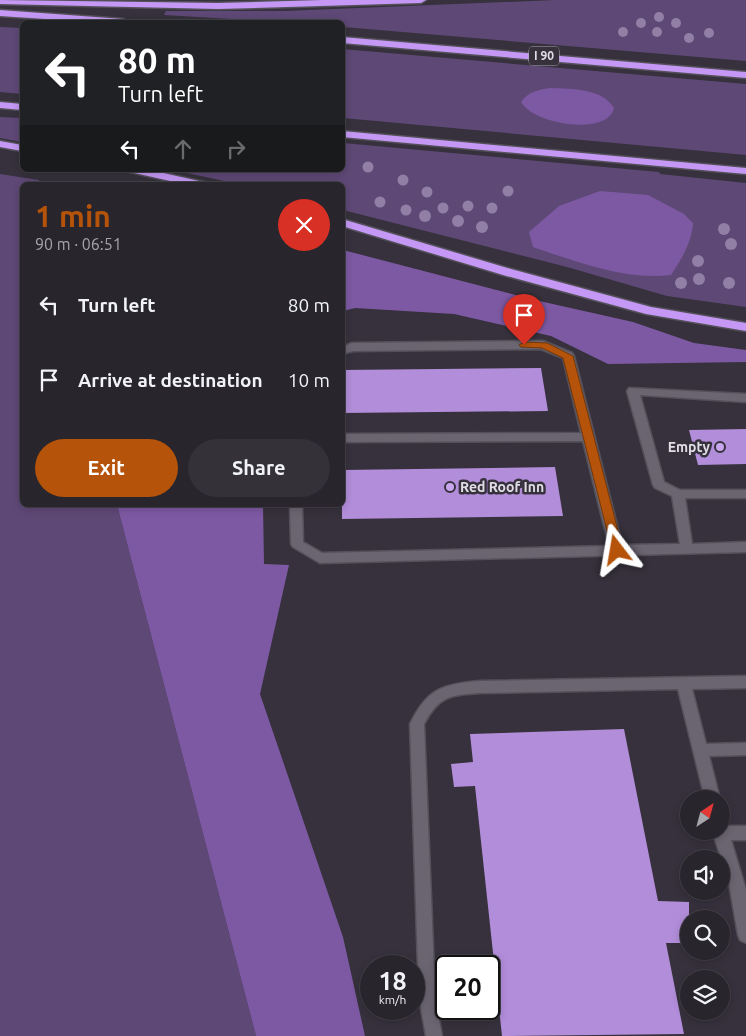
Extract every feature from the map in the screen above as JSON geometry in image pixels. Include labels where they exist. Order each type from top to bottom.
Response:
[{"type":"highway","points":[[0,1],[218,6],[421,0]]},
{"type":"highway","points":[[0,13],[96,20]]},
{"type":"highway","name":"I 90","points":[[345,40],[746,75]]},
{"type":"highway","points":[[0,105],[20,107]]},
{"type":"highway","points":[[345,134],[746,171]]},
{"type":"highway","points":[[0,144],[20,148]]},
{"type":"highway","points":[[143,172],[190,182]]},
{"type":"highway","points":[[345,223],[507,272],[651,311],[746,327]]},
{"type":"lane","points":[[345,350],[352,347],[543,345],[568,356],[617,550]]},
{"type":"lane","points":[[746,398],[633,391],[659,485],[678,494],[746,494]]},
{"type":"lane","points":[[345,438],[588,437]]},
{"type":"lane","points":[[678,494],[687,549]]},
{"type":"lane","points":[[296,507],[297,544],[320,558],[746,547]]},
{"type":"lane","points":[[434,1036],[427,997],[417,724],[428,704],[448,690],[456,689],[746,682]]},
{"type":"lane","points":[[684,684],[711,790]]},
{"type":"lane","points":[[701,750],[746,749]]},
{"type":"lane","points":[[730,832],[746,833]]},
{"type":"lane","points":[[724,840],[737,883],[746,935]]},
{"type":"shaded area","points":[[555,0],[746,0],[746,61],[345,27],[345,20],[246,20],[164,15],[166,11],[285,11]]},
{"type":"shaded area","points":[[0,27],[20,28],[20,94],[0,92]]},
{"type":"shaded area","points":[[345,49],[746,84],[746,155],[345,118]]},
{"type":"shaded area","points":[[550,88],[577,89],[594,93],[609,101],[614,108],[609,117],[599,122],[570,124],[540,117],[528,110],[521,102],[531,93]]},
{"type":"shaded area","points":[[0,117],[20,118],[20,142],[0,138]]},
{"type":"shaded area","points":[[345,143],[659,172],[660,174],[746,183],[746,307],[667,296],[567,267],[345,211],[345,182],[229,182],[182,172],[345,172]]},
{"type":"shaded area","points":[[0,174],[39,180],[39,182],[20,182],[20,507],[118,507],[256,1036],[0,1036]]},
{"type":"shaded area","points":[[600,191],[648,195],[684,214],[693,223],[688,244],[671,275],[654,276],[619,272],[583,264],[533,247],[529,232],[559,206]]},
{"type":"shaded area","points":[[345,251],[535,300],[633,322],[694,343],[746,350],[746,362],[608,364],[551,336],[454,314],[355,308],[345,310]]},
{"type":"shaded area","points":[[118,507],[263,507],[264,564],[289,565],[260,694],[343,937],[365,1036],[256,1036]]},
{"type":"building","points":[[541,368],[548,411],[345,413],[345,370]]},
{"type":"building","name":"Empty","points":[[746,429],[746,464],[698,465],[689,430]]},
{"type":"building","name":"Red Roof Inn","points":[[555,467],[563,516],[342,519],[342,507],[345,507],[345,470]]},
{"type":"building","points":[[624,729],[658,901],[689,902],[689,910],[680,910],[680,943],[666,943],[684,1034],[502,1036],[500,1017],[500,955],[493,955],[475,786],[454,787],[451,764],[473,762],[470,734]]},
{"type":"place","name":"Empty","points":[[720,447]]},
{"type":"place","name":"Red Roof Inn","points":[[450,487]]},
{"type":"route","points":[[524,345],[543,345],[568,356],[617,550]]}]
